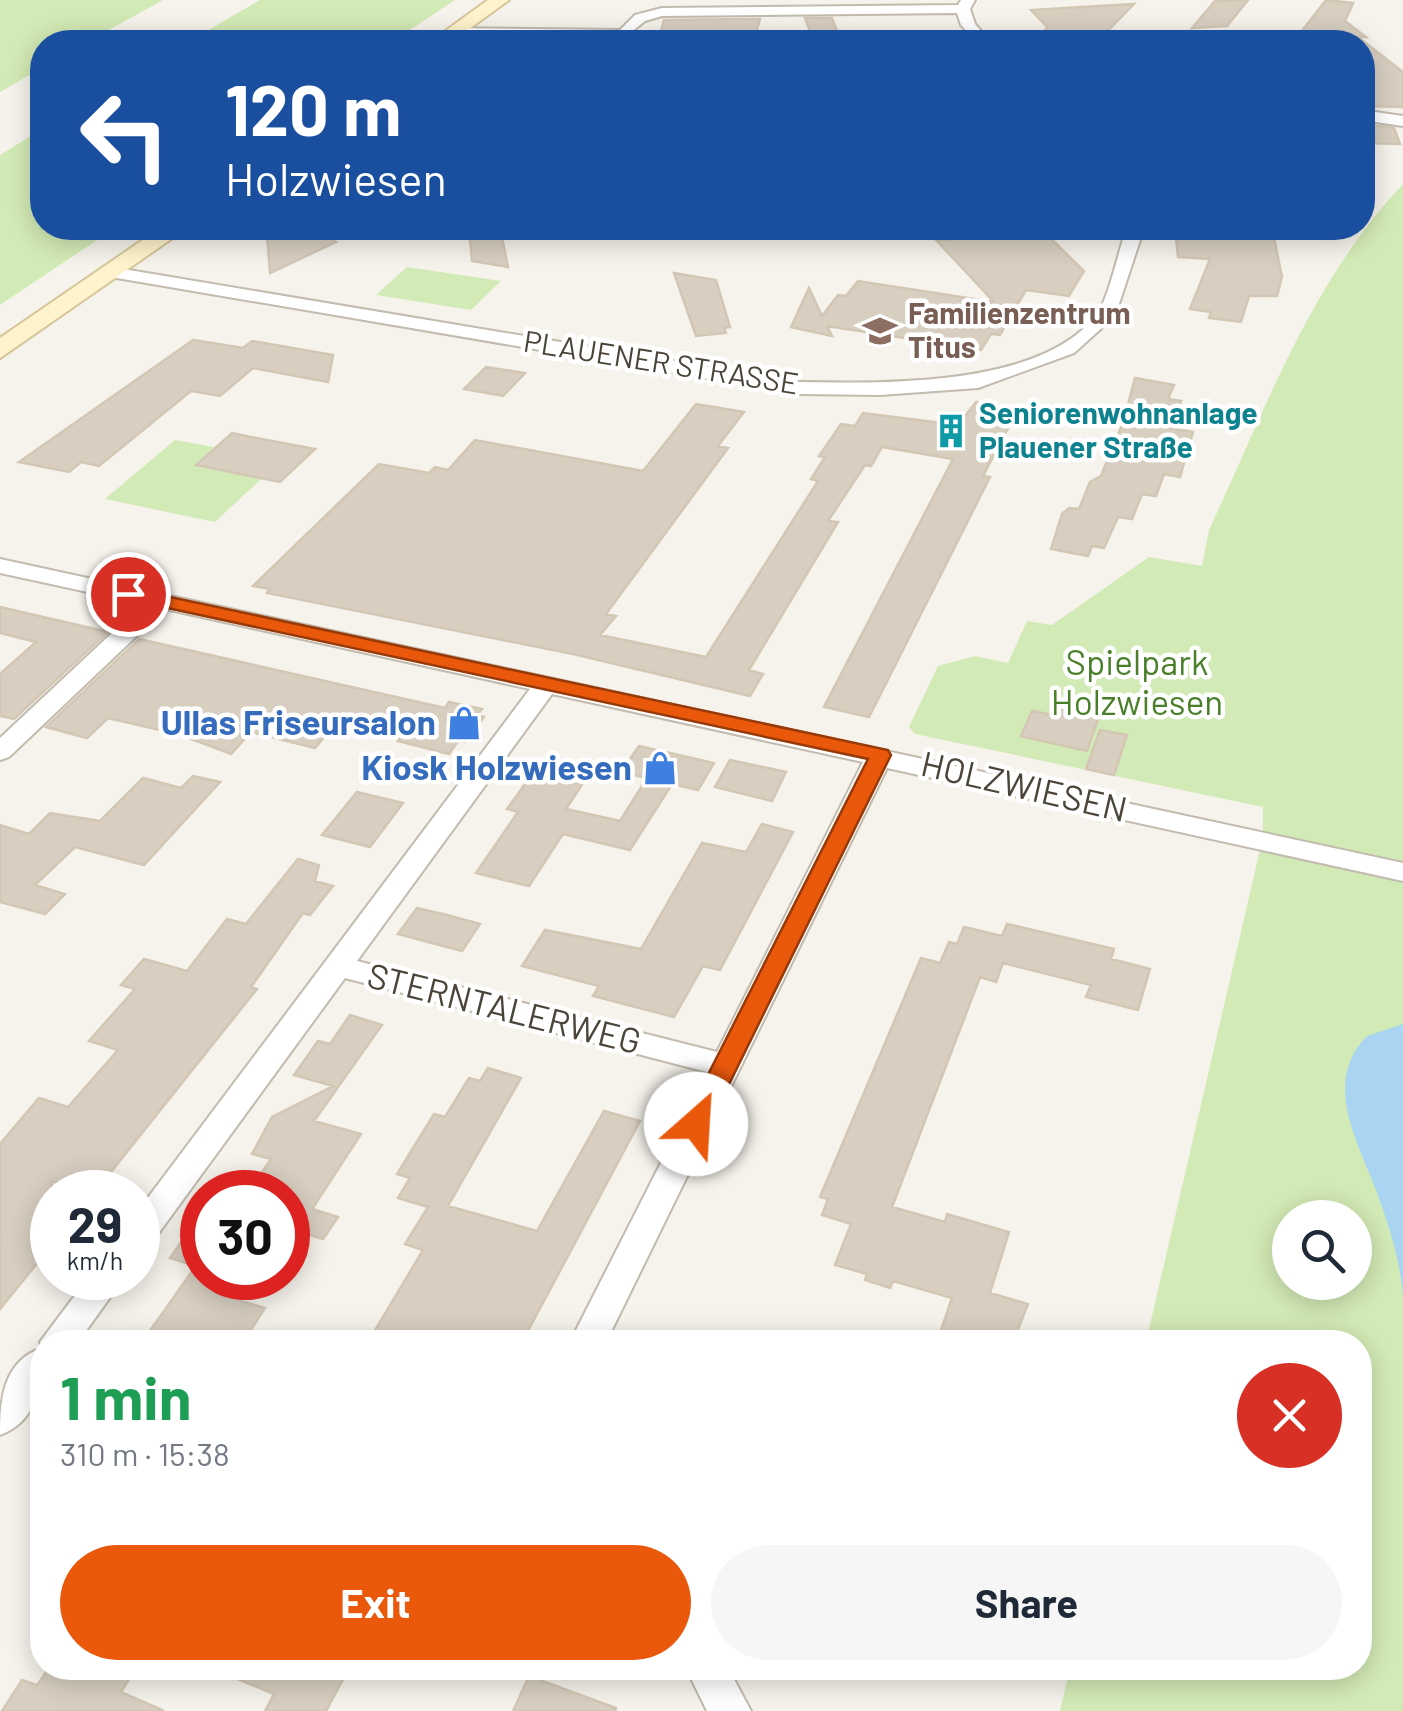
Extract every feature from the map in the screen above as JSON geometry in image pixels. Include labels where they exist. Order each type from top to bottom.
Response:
[{"type":"street","points":[[457,30],[500,0]]},
{"type":"street","points":[[632,30],[640,18],[662,12],[966,5],[968,25],[973,30]]},
{"type":"street","points":[[1375,118],[1403,121]]},
{"type":"street","points":[[0,350],[158,240]]},
{"type":"street","name":"PLAUENER STRASSE","points":[[111,272],[799,388],[880,389],[978,382],[1066,349],[1106,316],[1131,240]]},
{"type":"street","name":"HOLZWIESEN","points":[[0,566],[1403,872]]},
{"type":"street","points":[[0,752],[160,601]]},
{"type":"street","name":"STERNTALERWEG","points":[[160,1207],[547,684]]},
{"type":"street","points":[[594,1330],[880,755]]},
{"type":"street","name":"STERNTALERWEG","points":[[340,967],[726,1066]]},
{"type":"street","points":[[67,1330],[90,1300]]},
{"type":"street","points":[[0,1419],[30,1378]]},
{"type":"street","points":[[713,1680],[730,1711]]},
{"type":"green space","points":[[0,0],[163,0],[109,30],[30,30],[30,75],[0,92]]},
{"type":"green space","points":[[260,0],[455,0],[410,30],[209,30]]},
{"type":"green space","points":[[30,136],[30,240],[97,240],[0,305],[0,155]]},
{"type":"green space","name":"Spielpark Holzwiesen","points":[[1403,184],[1403,1711],[1060,1711],[1067,1680],[1372,1680],[1372,1330],[1149,1330],[1263,837],[1263,807],[915,734],[909,727],[938,666],[975,656],[1008,663],[1027,621],[1052,625],[1149,557],[1202,566],[1209,530],[1292,348],[1357,240],[1375,240],[1375,216]]},
{"type":"green space","points":[[407,267],[501,281],[471,310],[376,295]]},
{"type":"green space","points":[[175,440],[214,447],[194,466],[261,479],[215,522],[105,499]]},
{"type":"water","points":[[1403,1024],[1403,1296],[1392,1238],[1356,1141],[1345,1097],[1353,1055],[1367,1036]]},
{"type":"building","points":[[1248,0],[1227,26],[1192,28],[1215,1]]},
{"type":"building","points":[[1326,0],[1353,3],[1345,21],[1357,30],[1303,30]]},
{"type":"building","points":[[1134,4],[1109,30],[1045,30],[1048,28],[1031,10]]},
{"type":"building","points":[[805,18],[832,18],[836,30],[810,30]]},
{"type":"building","points":[[760,19],[757,30],[661,30],[664,20]]},
{"type":"building","points":[[1375,50],[1403,72],[1403,107],[1375,106]]},
{"type":"building","points":[[1375,126],[1394,128],[1400,144],[1375,143]]},
{"type":"building","points":[[267,240],[336,242],[270,273]]},
{"type":"building","points":[[470,240],[502,240],[508,267],[472,261]]},
{"type":"building","points":[[1052,240],[1084,271],[1069,296],[1026,290],[1000,335],[991,334],[981,350],[827,326],[832,336],[791,327],[809,288],[822,316],[838,295],[846,296],[858,281],[994,302],[937,241]]},
{"type":"building","points":[[1176,240],[1274,240],[1282,277],[1277,296],[1249,296],[1241,322],[1209,318],[1211,312],[1190,309],[1210,259],[1178,257]]},
{"type":"building","points":[[674,273],[716,280],[730,327],[724,328],[726,333],[696,336]]},
{"type":"building","points":[[193,340],[243,348],[252,341],[333,355],[328,382],[253,368],[220,396],[191,391],[99,466],[81,462],[69,472],[19,462]]},
{"type":"building","points":[[486,367],[525,373],[503,396],[464,389]]},
{"type":"building","points":[[1135,378],[1174,385],[1168,399],[1181,401],[1170,428],[1193,432],[1180,477],[1164,474],[1156,496],[1142,494],[1132,519],[1118,517],[1104,548],[1092,546],[1088,556],[1051,549],[1062,514],[1069,508],[1079,509],[1090,482],[1101,476],[1124,420]]},
{"type":"building","points":[[976,402],[1018,409],[983,476],[990,477],[869,717],[824,707],[953,459],[882,447],[871,466],[865,465],[828,521],[838,522],[749,670],[763,674],[750,696],[573,654],[267,593],[270,589],[253,586],[379,464],[429,473],[435,467],[448,470],[475,440],[643,471],[696,404],[744,412],[718,446],[728,448],[606,614],[616,616],[600,635],[706,657],[818,481],[811,479],[825,457],[819,456],[841,424],[855,426],[863,413],[958,425]]},
{"type":"building","points":[[232,433],[315,449],[280,482],[196,465]]},
{"type":"building","points":[[0,607],[108,632],[14,719],[0,716],[0,674],[36,642],[0,633]]},
{"type":"building","points":[[139,639],[445,708],[449,702],[482,709],[477,715],[484,717],[465,742],[458,741],[449,754],[398,741],[405,732],[341,717],[315,748],[251,732],[231,754],[181,735],[108,718],[87,738],[46,727]]},
{"type":"building","points":[[1061,709],[1099,716],[1087,751],[1021,736],[1032,711],[1058,716]]},
{"type":"building","points":[[1100,730],[1127,735],[1114,775],[1086,769]]},
{"type":"building","points":[[639,746],[714,763],[698,790],[672,784],[630,850],[563,834],[529,886],[476,873],[518,812],[507,809],[536,769],[585,780],[566,809],[620,821],[647,778],[621,772]]},
{"type":"building","points":[[730,760],[786,772],[772,801],[715,787]]},
{"type":"building","points":[[193,776],[220,782],[144,865],[75,847],[35,885],[65,894],[45,914],[0,902],[0,825],[29,834],[50,813],[100,821],[143,778],[181,788]]},
{"type":"building","points":[[357,792],[403,803],[370,847],[322,835]]},
{"type":"building","points":[[762,824],[793,832],[720,970],[703,966],[674,1017],[593,996],[599,986],[522,966],[545,930],[641,949],[702,843],[746,852]]},
{"type":"building","points":[[298,859],[319,865],[315,881],[333,886],[310,915],[303,913],[251,987],[257,989],[112,1170],[30,1170],[30,1272],[0,1309],[0,1144],[39,1098],[68,1107],[118,1050],[89,1041],[135,989],[121,985],[144,959],[187,971],[227,919],[246,924]]},
{"type":"building","points":[[417,908],[480,924],[462,951],[398,934]]},
{"type":"building","points":[[1007,924],[1114,949],[1111,959],[1150,969],[1138,1010],[1086,997],[1091,985],[1003,963],[996,982],[980,977],[892,1207],[945,1222],[947,1214],[1009,1232],[990,1293],[1028,1304],[1018,1330],[941,1330],[952,1298],[893,1281],[890,1288],[865,1280],[867,1274],[835,1265],[851,1224],[822,1215],[828,1199],[820,1197],[921,958],[940,963],[949,942],[957,944],[964,927],[1002,936]]},
{"type":"building","points":[[350,1015],[382,1025],[314,1121],[361,1134],[312,1209],[338,1217],[323,1239],[310,1235],[310,1170],[263,1170],[271,1159],[252,1154],[272,1117],[333,1086],[294,1075],[318,1041],[330,1044]]},
{"type":"building","points":[[488,1068],[521,1078],[448,1206],[537,1231],[604,1111],[640,1121],[528,1330],[375,1330],[423,1250],[405,1244],[428,1207],[398,1198],[410,1178],[397,1174],[434,1114],[445,1117],[469,1078],[480,1081]]},
{"type":"building","points":[[180,1244],[180,1261],[170,1258]]},
{"type":"building","points":[[180,1288],[180,1300],[242,1300],[265,1308],[251,1330],[150,1330]]},
{"type":"building","points":[[22,1680],[37,1685],[41,1680],[128,1680],[121,1692],[164,1711],[2,1711]]},
{"type":"building","points":[[240,1680],[343,1680],[326,1711],[265,1711],[274,1694]]},
{"type":"building","points":[[527,1680],[540,1680],[616,1708],[615,1711],[513,1711]]},
{"type":"place","name":"Familienzentrum Titus","points":[[880,331]]},
{"type":"place","name":"Seniorenwohnanlage Plauener Straße","points":[[951,431]]},
{"type":"place","name":"Ullas Friseursalon","points":[[464,723]]},
{"type":"place","name":"Kiosk Holzwiesen","points":[[660,768]]},
{"type":"route","points":[[128,594],[880,755],[696,1124]]}]
